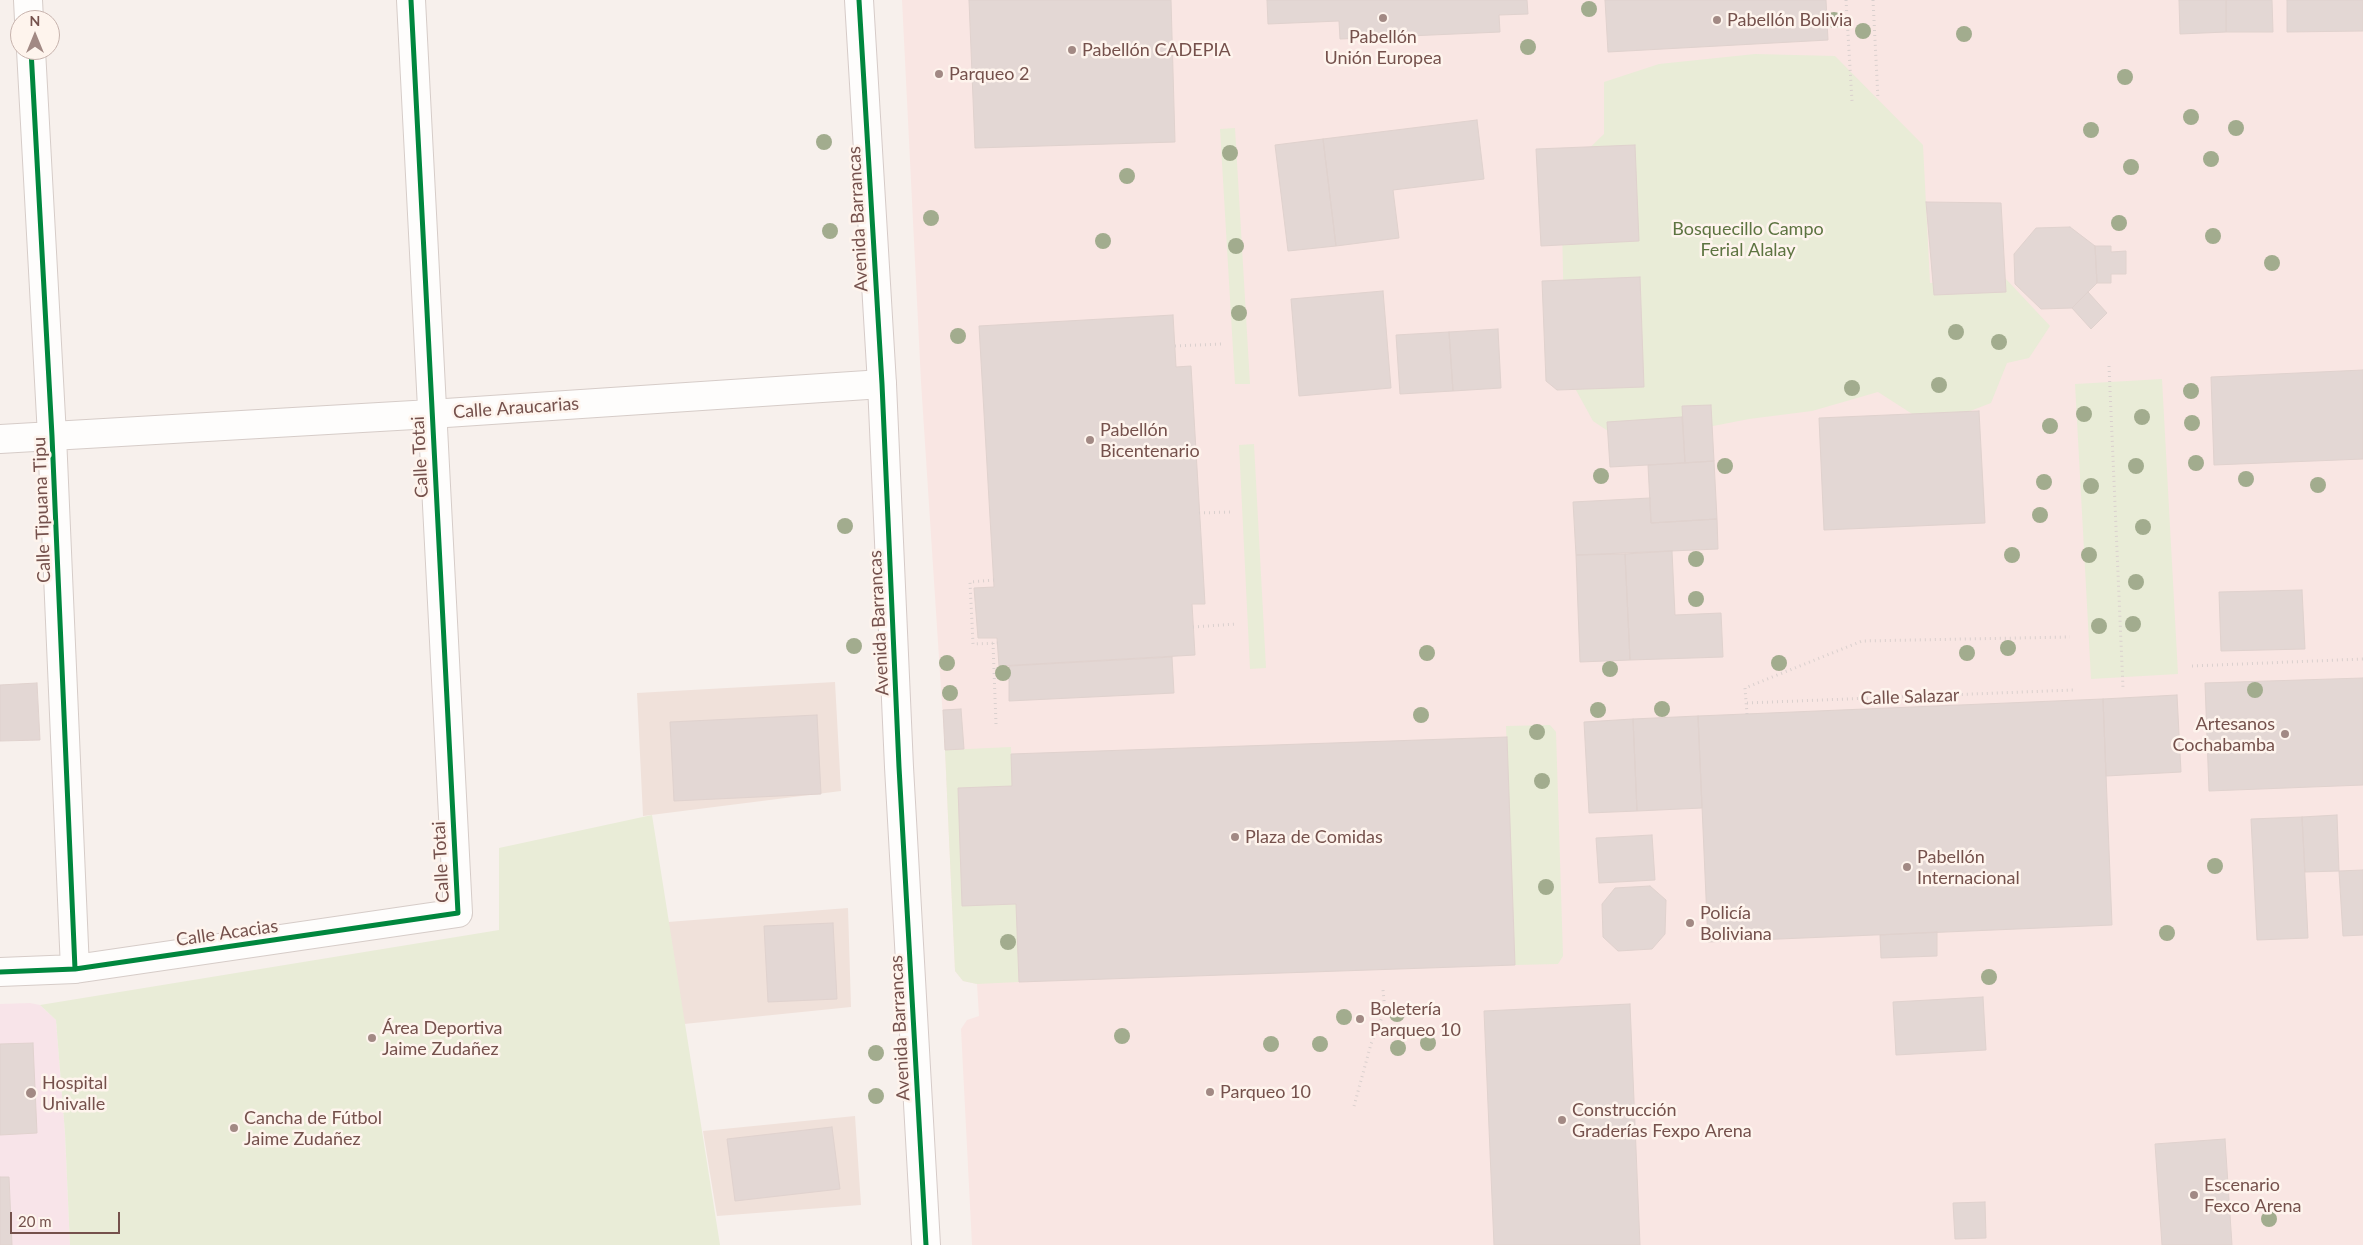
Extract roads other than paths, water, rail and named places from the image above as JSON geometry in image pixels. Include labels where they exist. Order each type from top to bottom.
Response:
[{"type":"street","name":"Calle Totai","points":[[411,0],[458,913]]},
{"type":"street","name":"Avenida Barrancas","points":[[859,0],[882,384],[900,778],[926,1245]]},
{"type":"street","name":"Calle Tipuana Tipu","points":[[32,60],[52,436],[75,969]]},
{"type":"street","name":"Calle Araucarias","points":[[0,438],[431,414],[882,384]]},
{"type":"street","name":"Calle Acacias","points":[[0,972],[75,969],[458,913]]},
{"type":"place","name":"Pabellón Unión Europea","points":[[1383,18]]},
{"type":"place","name":"Pabellón Bolivia","points":[[1717,20]]},
{"type":"place","name":"Pabellón CADEPIA","points":[[1072,50]]},
{"type":"place","name":"Parqueo 2","points":[[939,74]]},
{"type":"place","name":"Pabellón Bicentenario","points":[[1090,440]]},
{"type":"place","name":"Artesanos Cochabamba","points":[[2285,734]]},
{"type":"place","name":"Plaza de Comidas","points":[[1235,837]]},
{"type":"place","name":"Pabellón Internacional","points":[[1907,867]]},
{"type":"place","name":"Policía Boliviana","points":[[1690,923]]},
{"type":"place","name":"Boletería Parqueo 10","points":[[1360,1019]]},
{"type":"place","name":"Área Deportiva Jaime Zudañez","points":[[372,1038]]},
{"type":"place","name":"Parqueo 10","points":[[1210,1092]]},
{"type":"place","name":"Hospital Univalle","points":[[31,1093]]},
{"type":"place","name":"Construcción Graderías Fexpo Arena","points":[[1562,1120]]},
{"type":"place","name":"Cancha de Fútbol Jaime Zudañez","points":[[234,1128]]},
{"type":"place","name":"Escenario Fexco Arena","points":[[2194,1195]]},
{"type":"park label","name":"Bosquecillo Campo Ferial Alalay","points":[[1748,239]]}]
